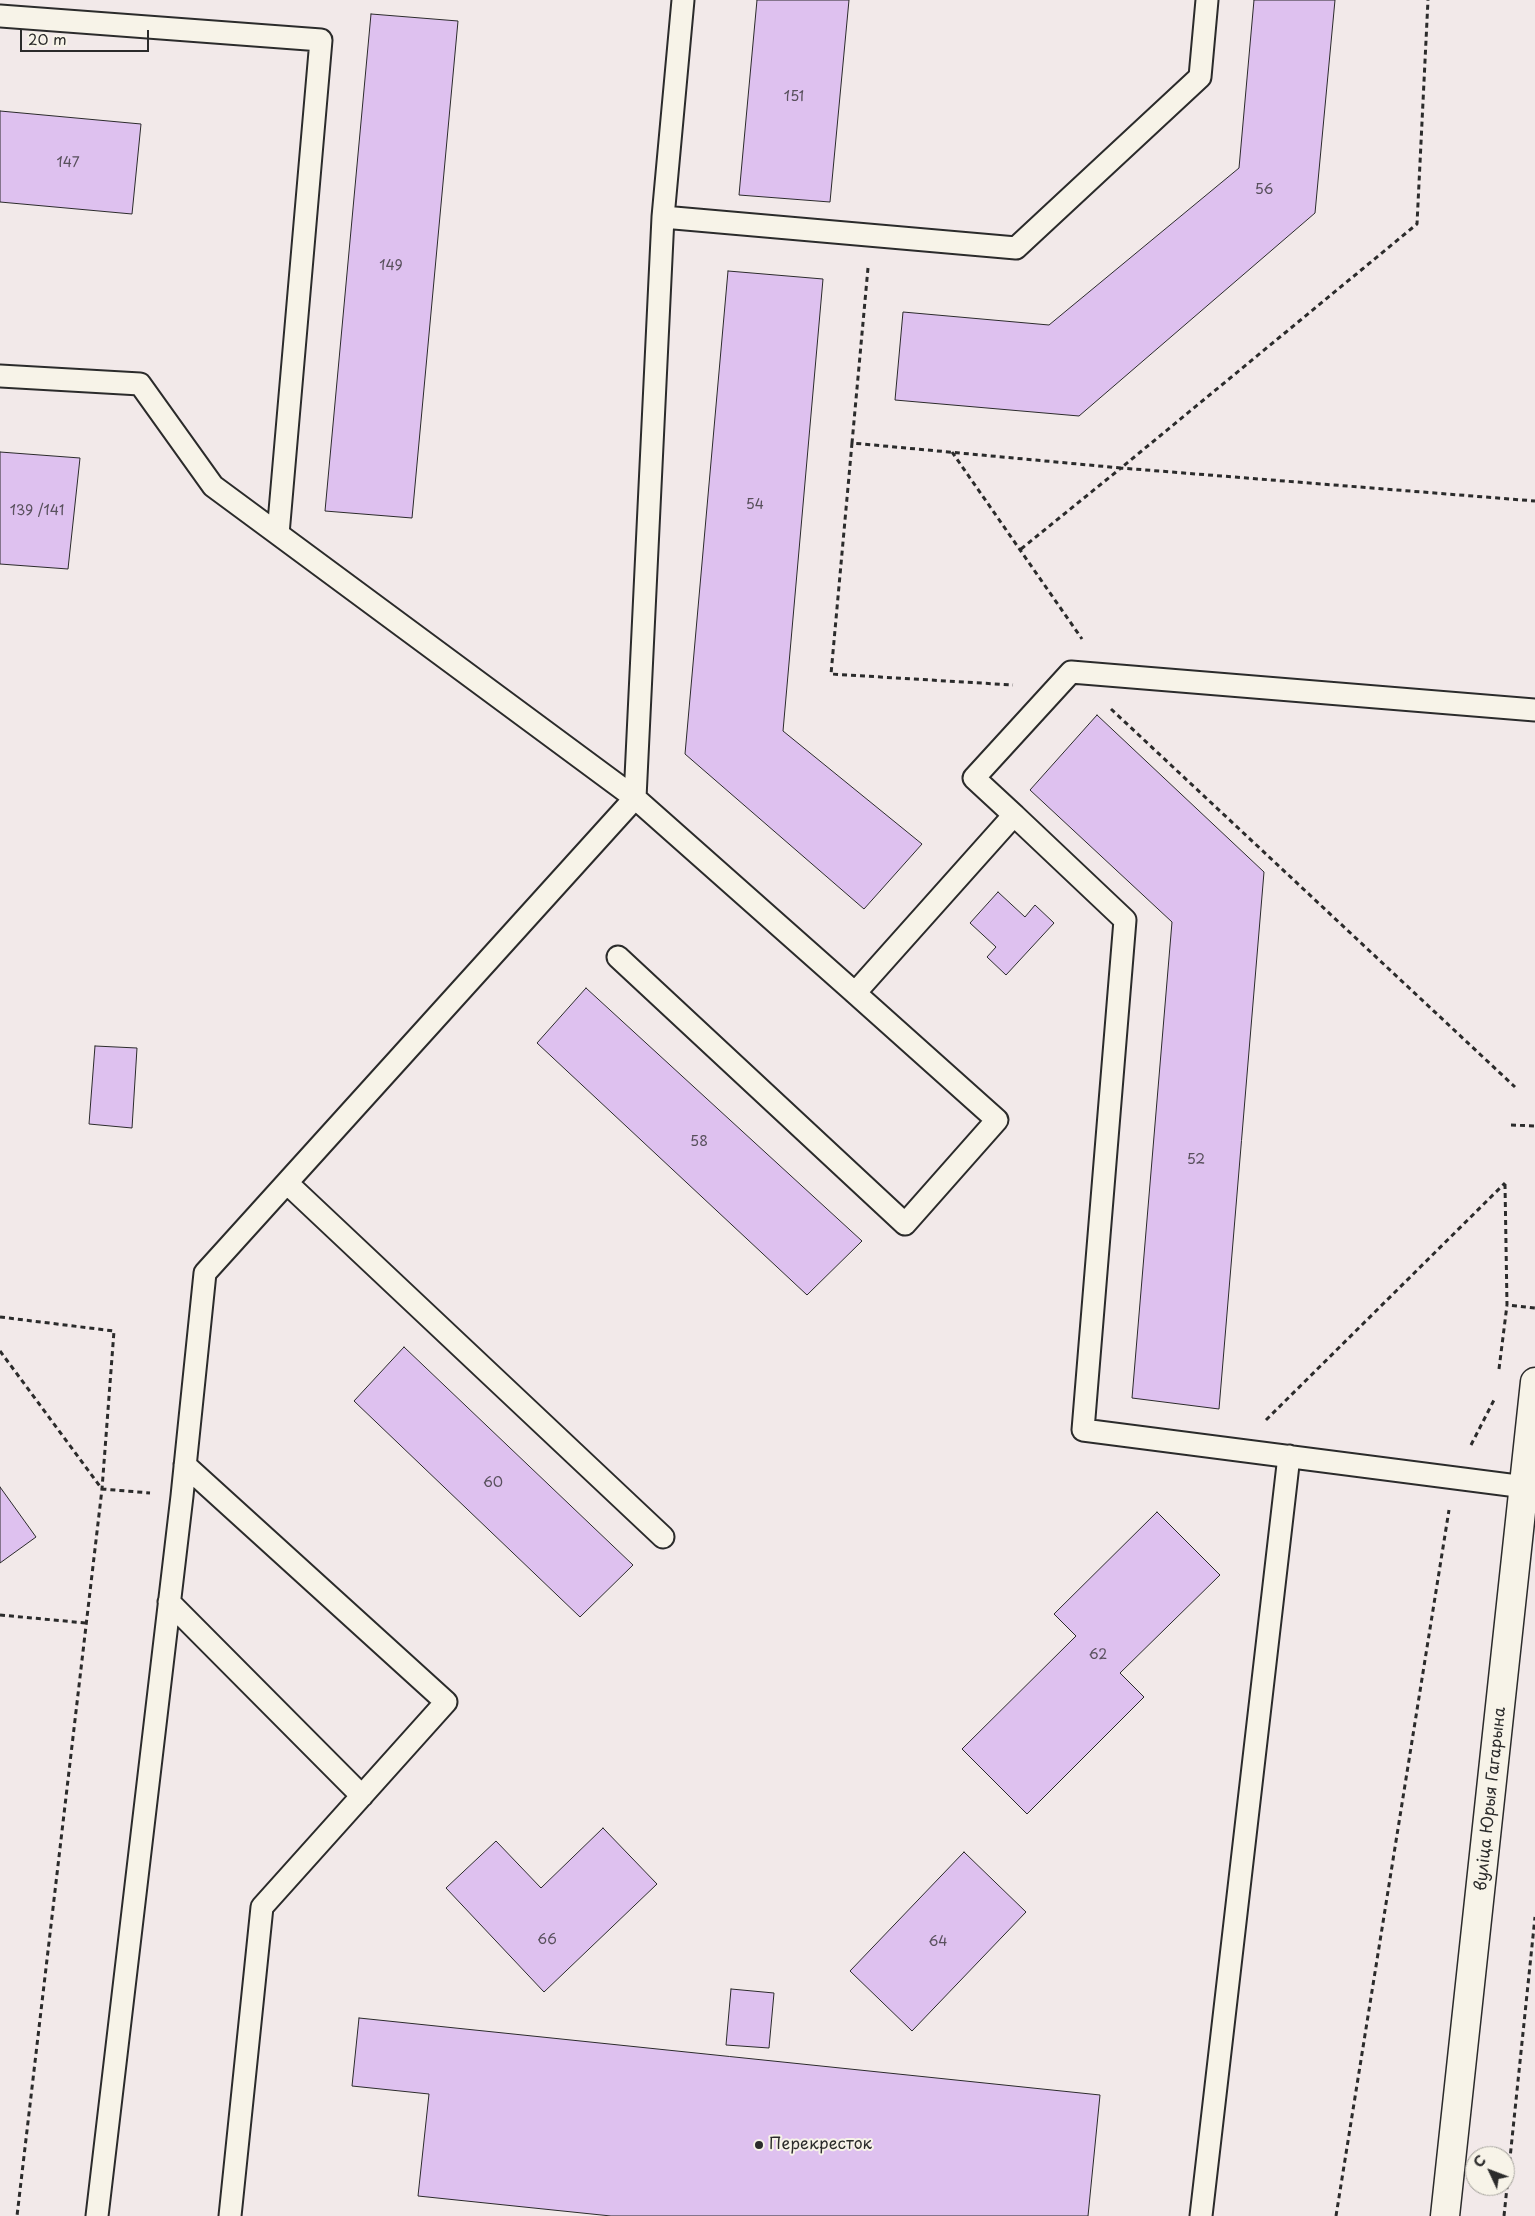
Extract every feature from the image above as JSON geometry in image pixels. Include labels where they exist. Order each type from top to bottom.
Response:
[{"type":"main road","name":"вуліца Юрыя Гагарына","points":[[1445,2216],[1535,1382]]},
{"type":"lane","points":[[97,2216],[182,1496],[205,1273],[635,798],[663,217],[683,0]]},
{"type":"lane","points":[[663,217],[1016,248],[1200,77],[1207,0]]},
{"type":"lane","points":[[0,16],[321,40],[278,534]]},
{"type":"lane","points":[[0,376],[140,384],[213,486],[635,798],[997,1120],[905,1224],[618,957]]},
{"type":"lane","points":[[1525,1488],[1083,1430],[1125,920],[974,778],[1070,672],[1535,710]]},
{"type":"lane","points":[[855,994],[1014,815]]},
{"type":"lane","points":[[287,1183],[663,1537]]},
{"type":"lane","points":[[1201,2216],[1289,1456]]},
{"type":"lane","points":[[185,1466],[446,1702],[262,1907],[230,2216]]},
{"type":"lane","points":[[169,1602],[362,1796]]},
{"type":"path","points":[[1021,549],[1418,224],[1428,0]]},
{"type":"path","points":[[870,235],[831,674],[1054,688]]},
{"type":"path","points":[[852,443],[1121,468],[1535,501]]},
{"type":"path","points":[[952,452],[1021,549],[1106,675]]},
{"type":"path","points":[[1070,672],[1515,1087]]},
{"type":"path","points":[[1511,1124],[1535,1126]]},
{"type":"path","points":[[1236,1450],[1505,1183],[1507,1305],[1499,1370]]},
{"type":"path","points":[[1507,1305],[1535,1308]]},
{"type":"path","points":[[0,1317],[114,1331],[102,1489],[16,2216]]},
{"type":"path","points":[[0,1351],[102,1489],[182,1496]]},
{"type":"path","points":[[1336,2216],[1454,1478],[1496,1398]]},
{"type":"path","points":[[0,1615],[86,1623]]},
{"type":"path","points":[[1504,2216],[1535,1917]]},
{"type":"building","points":[[757,0],[849,0],[830,202],[739,195]]},
{"type":"building","points":[[1254,0],[1335,0],[1315,213],[1079,416],[895,400],[903,312],[1049,325],[1239,168]]},
{"type":"building","points":[[371,14],[458,21],[412,518],[325,511]]},
{"type":"building","points":[[0,111],[141,124],[132,214],[0,202]]},
{"type":"building","points":[[728,271],[823,279],[783,731],[922,844],[864,909],[685,754]]},
{"type":"building","points":[[0,452],[80,458],[68,569],[0,564]]},
{"type":"building","points":[[1097,715],[1264,872],[1219,1409],[1132,1398],[1172,922],[1030,790]]},
{"type":"building","points":[[998,892],[1025,917],[1035,905],[1054,923],[1006,975],[987,957],[996,947],[970,923]]},
{"type":"building","points":[[586,988],[862,1241],[807,1295],[537,1043]]},
{"type":"building","points":[[95,1046],[137,1048],[132,1128],[89,1124]]},
{"type":"building","points":[[404,1347],[633,1565],[580,1617],[354,1401]]},
{"type":"building","points":[[0,1487],[36,1537],[0,1563]]},
{"type":"building","points":[[1157,1512],[1220,1575],[1120,1673],[1144,1697],[1027,1814],[962,1749],[1076,1636],[1054,1614]]},
{"type":"building","points":[[603,1828],[657,1884],[544,1992],[446,1888],[496,1841],[541,1888]]},
{"type":"building","points":[[964,1852],[1026,1912],[912,2031],[850,1971]]},
{"type":"building","points":[[731,1989],[774,1993],[769,2048],[726,2045]]},
{"type":"building","name":"Перекресток","points":[[359,2018],[1100,2095],[1088,2216],[611,2216],[418,2196],[429,2094],[352,2086]]},
{"type":"place","name":"Перекресток","points":[[759,2145]]}]
